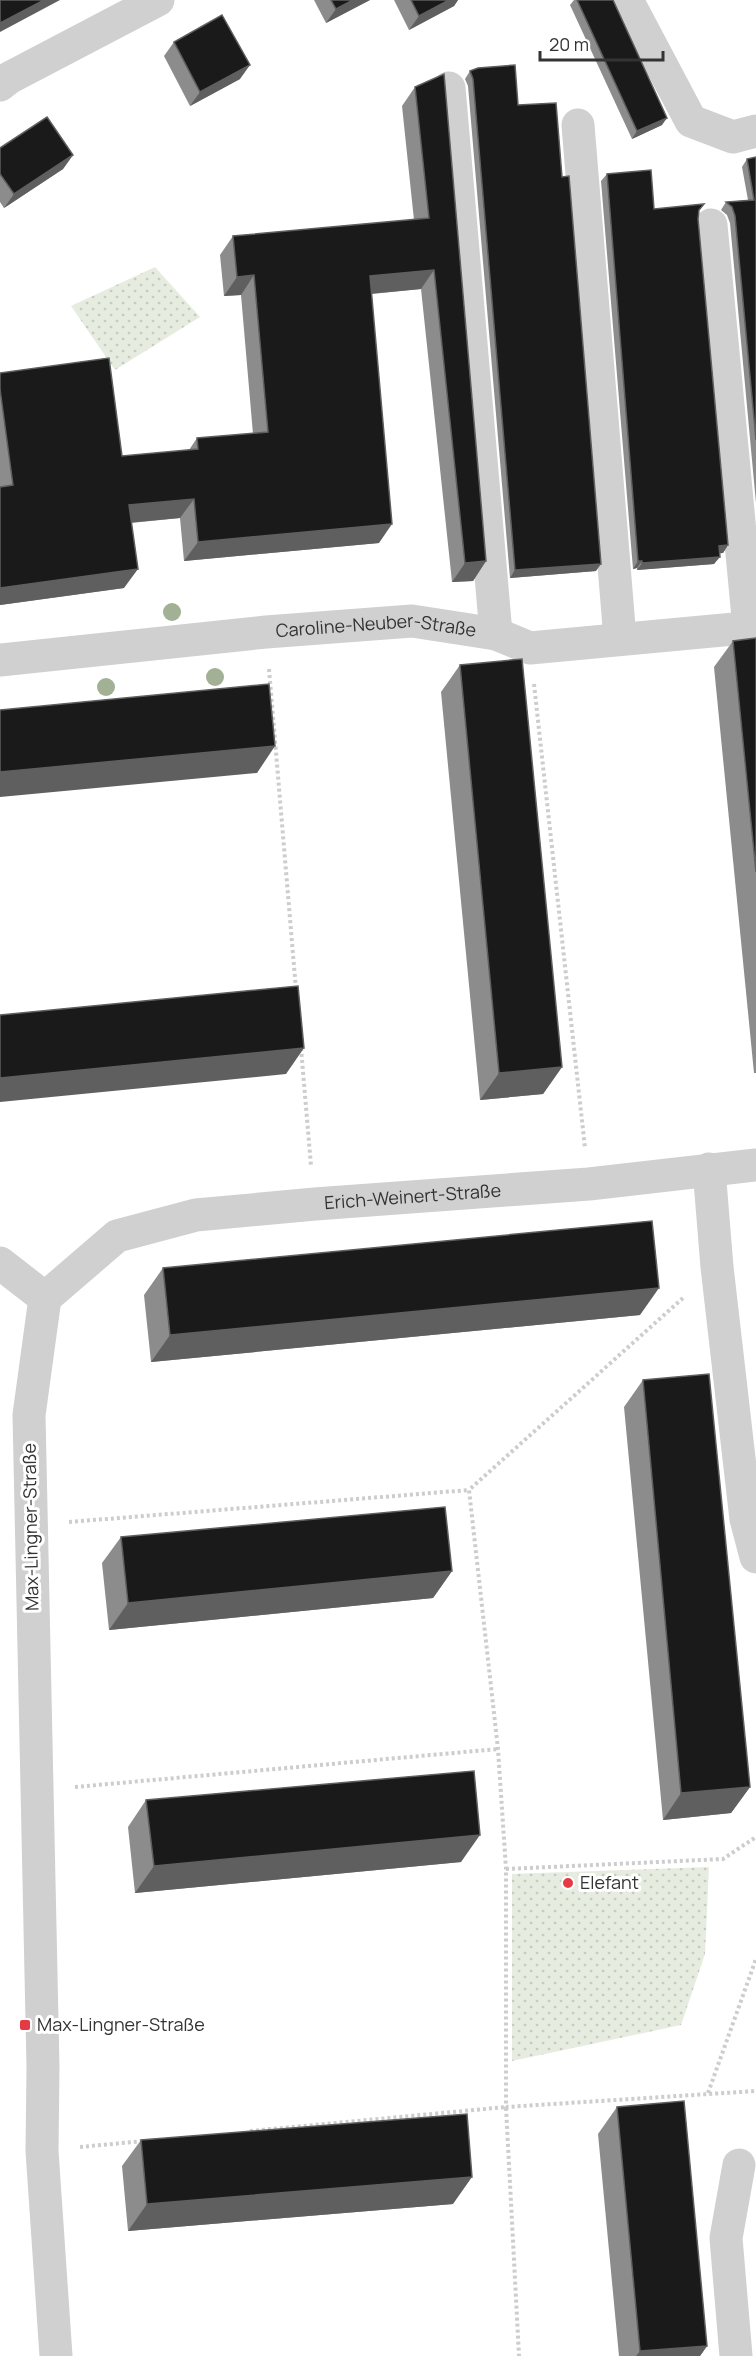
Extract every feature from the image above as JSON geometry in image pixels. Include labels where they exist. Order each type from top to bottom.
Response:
[{"type":"street","points":[[0,85],[9,78],[158,0]]},
{"type":"street","points":[[627,0],[691,121],[733,137],[756,131]]},
{"type":"street","points":[[449,88],[496,634]]},
{"type":"street","points":[[578,124],[620,639]]},
{"type":"street","points":[[711,225],[752,628]]},
{"type":"street","name":"Caroline-Neuber-Straße","points":[[0,660],[266,632],[412,621],[496,634],[530,648],[752,628]]},
{"type":"street","name":"Erich-Weinert-Straße","points":[[45,1298],[117,1236],[196,1215],[589,1184],[756,1165]]},
{"type":"street","points":[[709,1169],[717,1267],[746,1519],[756,1557]]},
{"type":"street","points":[[0,1263],[45,1298]]},
{"type":"street","name":"Max-Lingner-Straße","points":[[45,1298],[29,1414],[43,2067],[42,2151],[56,2356]]},
{"type":"street","points":[[736,2356],[726,2238],[739,2165]]},
{"type":"path","points":[[266,632],[297,1002]]},
{"type":"path","points":[[530,648],[589,1184]]},
{"type":"path","points":[[300,1037],[315,1204]]},
{"type":"path","points":[[31,1525],[469,1490],[717,1267]]},
{"type":"path","points":[[469,1490],[498,1749],[506,1869],[506,2107],[519,2356]]},
{"type":"path","points":[[37,1791],[498,1749]]},
{"type":"path","points":[[506,1869],[723,1859],[756,1837]]},
{"type":"path","points":[[708,2093],[756,1959]]},
{"type":"path","points":[[244,2132],[506,2107],[756,2091]]},
{"type":"path","points":[[42,2151],[149,2141]]},
{"type":"shaded area","points":[[155,267],[200,317],[115,370],[71,306]]},
{"type":"shaded area","points":[[709,1867],[705,1954],[681,2025],[512,2061],[512,1874]]},
{"type":"building","points":[[0,0],[44,0],[0,23]]},
{"type":"building","points":[[331,0],[353,0],[336,9]]},
{"type":"building","points":[[411,0],[449,0],[419,16]]},
{"type":"building","points":[[577,0],[613,0],[667,118],[637,131]]},
{"type":"building","points":[[222,15],[250,65],[200,92],[174,42]]},
{"type":"building","points":[[515,65],[518,105],[556,103],[562,177],[569,176],[601,564],[515,570],[473,79],[470,71],[478,68]]},
{"type":"building","points":[[444,74],[486,561],[465,563],[434,270],[370,276],[392,524],[198,542],[194,499],[129,505],[138,569],[0,588],[0,487],[13,485],[0,389],[0,373],[109,358],[122,456],[198,449],[197,438],[268,432],[254,275],[237,277],[233,236],[429,218],[415,87]]},
{"type":"building","points":[[47,117],[73,155],[14,194],[0,174],[0,148]]},
{"type":"building","points":[[756,157],[756,440],[735,216],[732,207],[726,202],[754,200],[747,159]]},
{"type":"building","points":[[651,170],[654,209],[704,204],[699,210],[698,219],[728,545],[719,546],[720,557],[642,563],[638,561],[607,174]]},
{"type":"building","points":[[756,638],[756,872],[733,641]]},
{"type":"building","points":[[522,659],[562,1067],[499,1073],[460,665]]},
{"type":"building","points":[[269,684],[275,746],[0,772],[0,710]]},
{"type":"building","points":[[298,986],[304,1048],[0,1078],[0,1015]]},
{"type":"building","points":[[652,1221],[659,1288],[170,1335],[163,1268]]},
{"type":"building","points":[[709,1374],[750,1787],[681,1793],[643,1380]]},
{"type":"building","points":[[445,1507],[452,1571],[128,1603],[121,1537]]},
{"type":"building","points":[[474,1771],[480,1835],[154,1866],[146,1800]]},
{"type":"building","points":[[684,2101],[707,2346],[640,2351],[617,2107]]},
{"type":"building","points":[[467,2114],[472,2177],[147,2204],[141,2140]]},
{"type":"place","name":"Elefant","points":[[568,1883]]},
{"type":"place","name":"Max-Lingner-Straße","points":[[25,2025]]}]
